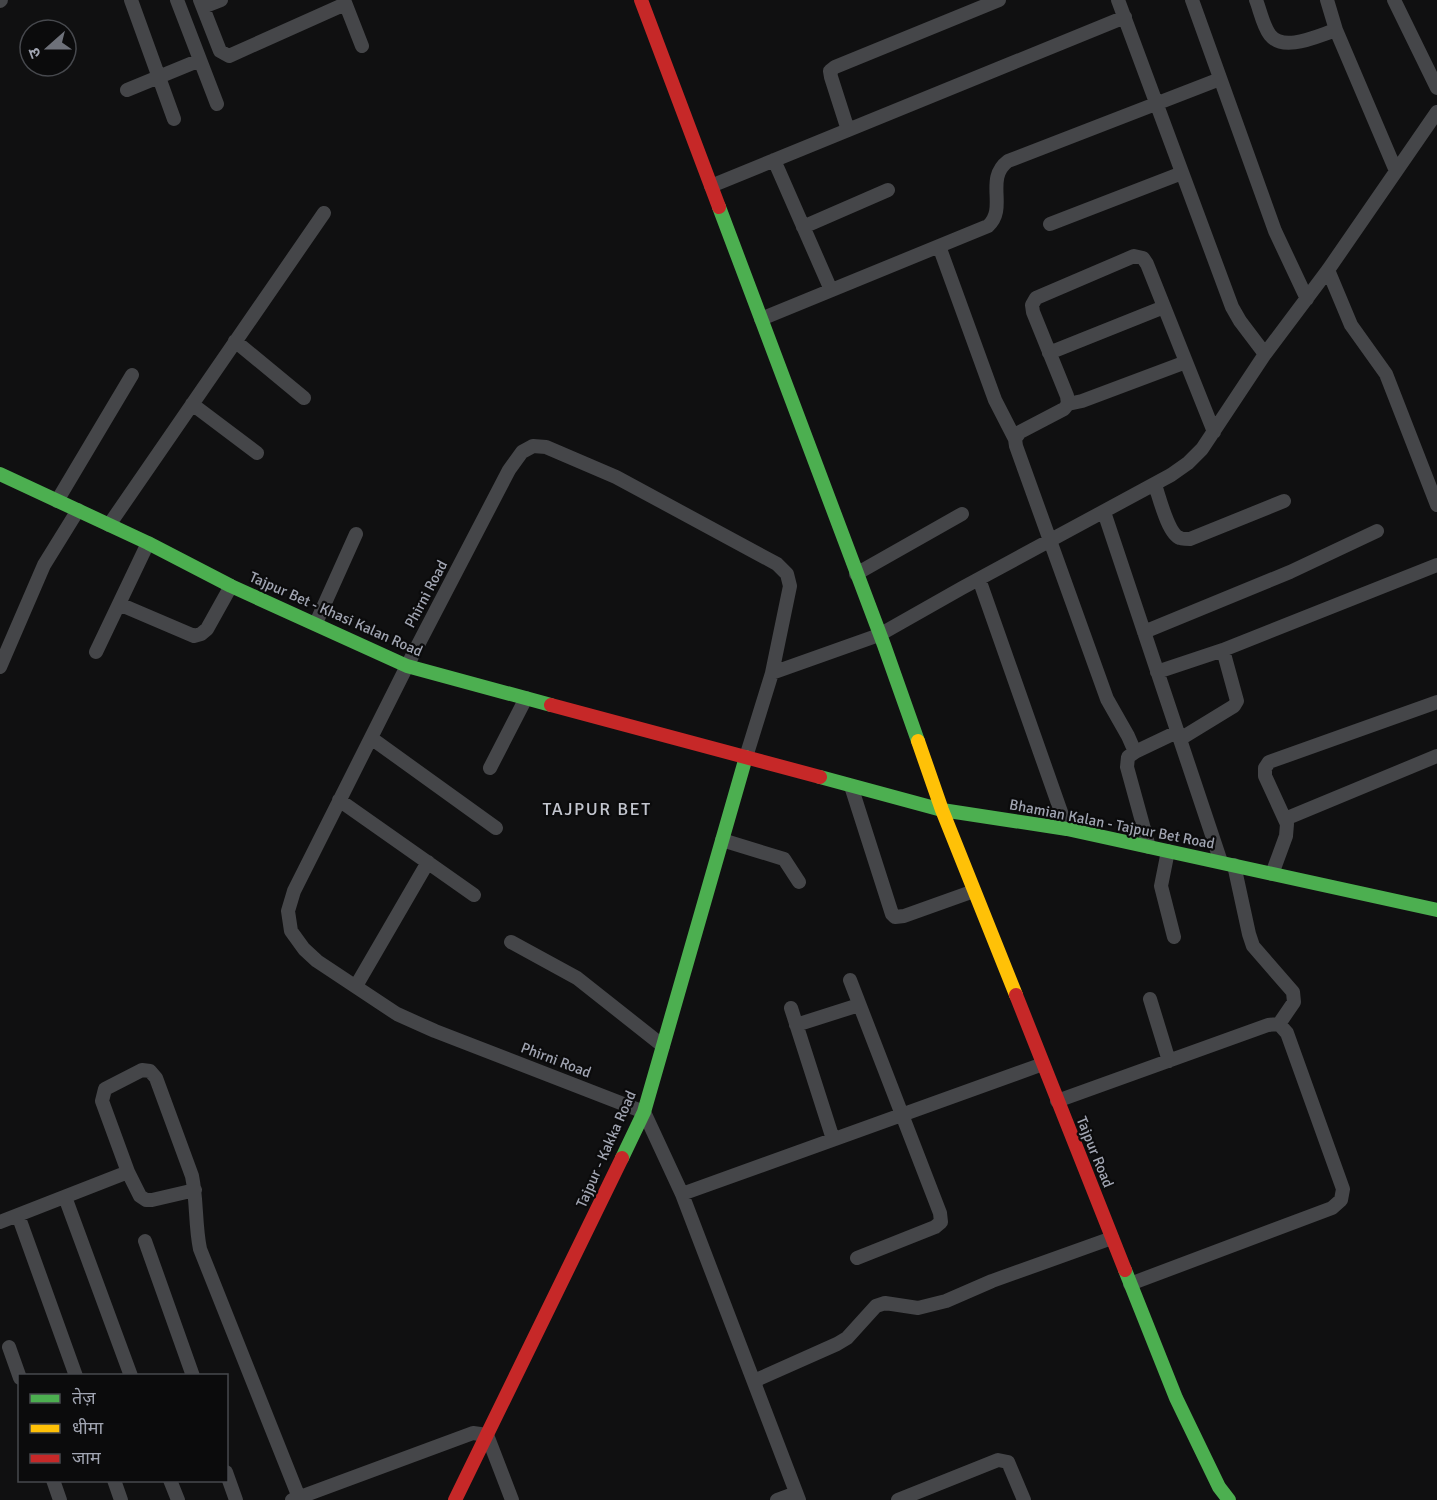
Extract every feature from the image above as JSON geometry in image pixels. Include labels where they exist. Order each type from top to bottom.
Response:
[{"type":"street","points":[[130,0],[174,119]]},
{"type":"street","points":[[177,0],[217,104]]},
{"type":"street","points":[[221,0],[202,4],[220,51],[229,56],[345,2],[362,46]]},
{"type":"street","name":"Tajpur Road","points":[[641,0],[879,635],[942,810],[1180,1407],[1215,1478],[1229,1500]]},
{"type":"street","points":[[848,130],[830,71],[999,0]]},
{"type":"street","points":[[1118,0],[1232,307],[1265,354]]},
{"type":"street","points":[[1192,0],[1275,231],[1307,299]]},
{"type":"street","points":[[1256,0],[1270,35],[1281,43],[1292,43],[1336,30]]},
{"type":"street","points":[[1327,0],[1336,30],[1396,171]]},
{"type":"street","points":[[1394,0],[1437,88]]},
{"type":"street","points":[[711,186],[1125,17]]},
{"type":"street","points":[[127,90],[200,60]]},
{"type":"street","points":[[761,319],[988,226],[995,220],[996,174],[1008,161],[1220,79]]},
{"type":"street","points":[[772,673],[879,635],[1155,484],[1188,463],[1202,449],[1265,354],[1328,270],[1437,112]]},
{"type":"street","points":[[774,160],[831,290]]},
{"type":"street","points":[[1050,224],[1182,173]]},
{"type":"street","points":[[803,226],[888,189]]},
{"type":"street","points":[[109,525],[324,213]]},
{"type":"street","points":[[939,246],[995,400],[1016,439],[1016,446],[1107,699],[1135,752]]},
{"type":"street","points":[[1068,404],[1032,305],[1036,298],[1134,256],[1143,258],[1147,264],[1214,432]]},
{"type":"street","points":[[1328,270],[1351,325],[1386,374],[1433,481],[1437,505]]},
{"type":"street","points":[[1049,353],[1164,307]]},
{"type":"street","points":[[235,341],[304,398]]},
{"type":"street","points":[[1016,439],[1020,432],[1064,409],[1068,404],[1082,401],[1186,362]]},
{"type":"street","points":[[57,501],[132,375]]},
{"type":"street","points":[[192,404],[257,453]]},
{"type":"street","name":"Phirni Road","points":[[644,1112],[397,1014],[317,961],[304,949],[291,931],[288,911],[294,891],[339,800],[509,470],[522,452],[533,446],[546,447],[616,477],[777,564],[787,574],[790,586],[772,673],[746,757]]},
{"type":"street","name":"Tajpur Bet - Khasi Kalan Road","points":[[0,474],[148,543],[231,586],[407,666],[746,757]]},
{"type":"street","points":[[1155,484],[1169,525],[1174,535],[1180,539],[1190,539],[1284,501]]},
{"type":"street","points":[[0,667],[44,565],[78,510]]},
{"type":"street","points":[[1104,512],[1179,735],[1228,864],[1253,946],[1293,992],[1294,1002],[1279,1024]]},
{"type":"street","points":[[856,574],[962,514]]},
{"type":"street","points":[[1144,632],[1290,572],[1377,531]]},
{"type":"street","points":[[316,623],[356,534]]},
{"type":"street","points":[[96,652],[148,543]]},
{"type":"street","points":[[1157,672],[1223,650],[1437,565]]},
{"type":"street","points":[[980,579],[1067,829]]},
{"type":"street","points":[[119,604],[194,636],[207,629],[231,586]]},
{"type":"street","points":[[1149,847],[1127,767],[1128,757],[1135,752],[1179,735],[1234,706],[1238,701],[1223,650]]},
{"type":"street","points":[[490,768],[526,698]]},
{"type":"street","points":[[1272,874],[1286,836],[1287,824],[1266,776],[1265,768],[1269,762],[1437,702]]},
{"type":"street","points":[[371,738],[496,828]]},
{"type":"street","points":[[1284,819],[1437,756]]},
{"type":"street","name":"Bhamian Kalan - Tajpur Bet Road","points":[[746,757],[942,810],[1067,829],[1437,910]]},
{"type":"street","name":"Tajpur - Kakka Road","points":[[455,1500],[644,1112],[746,757]]},
{"type":"street","points":[[851,786],[892,914],[895,917],[904,916],[974,891]]},
{"type":"street","points":[[339,800],[474,895]]},
{"type":"street","points":[[722,840],[784,858],[799,882]]},
{"type":"street","points":[[1168,851],[1161,886],[1174,937]]},
{"type":"street","points":[[356,986],[428,862]]},
{"type":"street","points":[[511,942],[577,978],[663,1046]]},
{"type":"street","points":[[850,980],[940,1213],[941,1222],[935,1227],[857,1258]]},
{"type":"street","points":[[1150,999],[1169,1060]]},
{"type":"street","points":[[796,1025],[859,1005]]},
{"type":"street","points":[[791,1008],[833,1139]]},
{"type":"street","points":[[1057,1101],[1268,1025],[1279,1024]]},
{"type":"street","points":[[1130,1284],[1332,1208],[1341,1200],[1343,1189],[1287,1033],[1279,1024]]},
{"type":"street","points":[[682,1194],[1043,1064]]},
{"type":"street","points":[[195,1190],[152,1200],[146,1200],[140,1196],[128,1172],[102,1101],[105,1089],[142,1070],[150,1071],[156,1078],[192,1176],[195,1190],[200,1249],[297,1499],[474,1433],[487,1435],[512,1500]]},
{"type":"street","points":[[644,1112],[682,1194],[798,1497],[777,1500]]},
{"type":"street","points":[[0,1222],[128,1172]]},
{"type":"street","points":[[65,1197],[130,1374]]},
{"type":"street","points":[[18,1215],[75,1374]]},
{"type":"street","points":[[754,1381],[847,1338],[876,1306],[885,1303],[918,1308],[938,1304],[992,1281],[1112,1238]]},
{"type":"street","points":[[146,1241],[192,1374]]},
{"type":"street","points":[[9,1347],[19,1374]]},
{"type":"street","points":[[898,1500],[998,1460],[1008,1462],[1024,1500]]},
{"type":"street","points":[[228,1478],[236,1500]]},
{"type":"street","points":[[54,1482],[60,1500]]},
{"type":"street","points":[[115,1482],[121,1500]]},
{"type":"street","points":[[171,1482],[178,1500]]},
{"type":"traffic: fast","points":[[719,207],[918,741]]},
{"type":"traffic: fast","points":[[0,474],[148,543],[231,586],[407,666],[551,705]]},
{"type":"traffic: fast","points":[[622,1158],[644,1112],[746,757]]},
{"type":"traffic: fast","points":[[820,777],[942,810],[1067,829],[1437,910]]},
{"type":"traffic: fast","points":[[1125,1270],[1176,1398],[1219,1487],[1229,1500]]},
{"type":"traffic: slow","points":[[918,741],[942,810],[1016,995]]},
{"type":"traffic: jam","points":[[641,0],[719,207]]},
{"type":"traffic: jam","points":[[551,705],[820,777]]},
{"type":"traffic: jam","points":[[1016,995],[1125,1270]]},
{"type":"traffic: jam","points":[[455,1500],[622,1158]]},
{"type":"district","name":"TAJPUR BET","points":[[597,809]]}]
